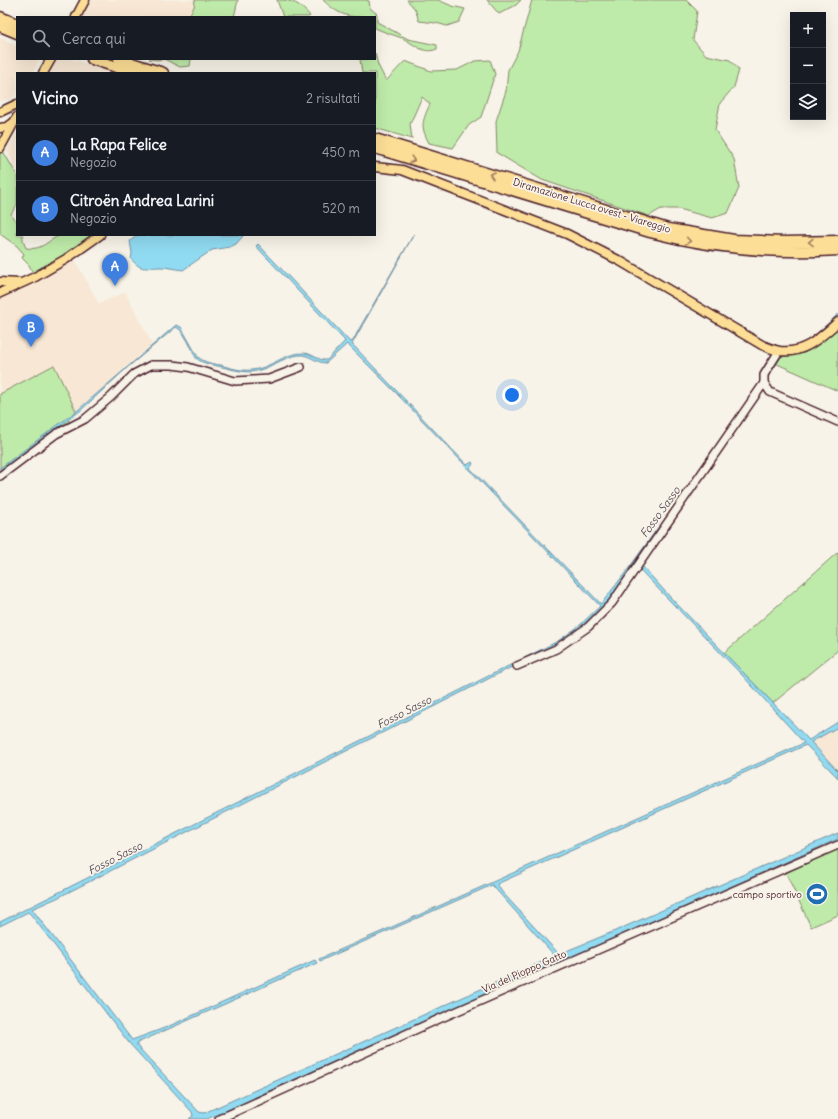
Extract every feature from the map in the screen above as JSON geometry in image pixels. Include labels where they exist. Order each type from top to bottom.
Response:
[{"type":"highway","points":[[0,17],[16,24]]},
{"type":"highway","points":[[0,26],[16,32]]},
{"type":"highway","points":[[95,60],[132,72]]},
{"type":"highway","points":[[122,60],[160,72]]},
{"type":"highway","name":"Diramazione Lucca ovest - Viareggio","points":[[376,138],[650,228]]},
{"type":"highway","name":"Diramazione Lucca ovest - Viareggio","points":[[376,148],[650,228],[668,229],[734,240],[838,250]]},
{"type":"highway","name":"Diramazione Lucca ovest - Viareggio","points":[[787,246],[838,241]]},
{"type":"main road","points":[[77,16],[85,0]]},
{"type":"main road","points":[[44,72],[50,60]]},
{"type":"main road","points":[[0,106],[15,104]]},
{"type":"main road","points":[[0,112],[15,104]]},
{"type":"main road","points":[[0,128],[7,127],[15,120]]},
{"type":"main road","points":[[0,147],[15,120]]},
{"type":"main road","points":[[376,167],[402,170],[567,234],[620,261],[762,345],[779,351],[793,351],[806,348],[838,322]]},
{"type":"main road","points":[[0,293],[66,259],[99,236]]},
{"type":"main road","points":[[0,282],[22,283]]},
{"type":"street","points":[[779,351],[764,375],[764,383],[770,392],[838,422]]},
{"type":"street","points":[[0,476],[56,434],[85,419],[111,397],[134,374],[151,365],[188,367],[235,381],[269,379],[301,367]]},
{"type":"street","points":[[517,666],[556,649],[588,627],[612,603],[764,383]]},
{"type":"street","name":"Via del Pioppo Gatto","points":[[219,1119],[446,1016],[838,845]]},
{"type":"shaded area","points":[[86,0],[195,0],[194,7],[189,16],[78,15]]},
{"type":"shaded area","points":[[0,38],[16,46],[16,60],[39,60],[33,72],[16,72],[16,93],[11,99],[0,101]]},
{"type":"shaded area","points":[[56,60],[74,60],[113,72],[50,72]]},
{"type":"shaded area","points":[[16,134],[16,169],[7,151]]},
{"type":"shaded area","points":[[72,255],[99,304],[125,292],[152,344],[76,411],[54,365],[0,394],[0,293]]},
{"type":"shaded area","points":[[838,727],[838,771],[811,742]]},
{"type":"green space","points":[[195,0],[238,0],[234,16],[189,16],[194,7]]},
{"type":"green space","points":[[277,0],[295,3],[310,16],[283,16]]},
{"type":"green space","points":[[323,0],[369,1],[370,8],[377,14],[377,22],[408,39],[437,45],[437,49],[427,51],[423,50],[402,38],[376,28],[376,16],[347,15],[330,6]]},
{"type":"green space","points":[[407,0],[438,0],[452,6],[465,9],[459,22],[447,26],[419,21],[415,9]]},
{"type":"green space","points":[[487,0],[521,0],[516,5],[499,14]]},
{"type":"green space","points":[[532,0],[686,0],[697,11],[693,40],[706,55],[730,60],[739,70],[734,87],[720,103],[715,130],[734,159],[739,188],[728,213],[712,218],[679,209],[661,209],[649,216],[542,180],[497,153],[496,121],[506,91],[508,70],[518,51]]},
{"type":"green space","points":[[376,57],[378,65],[386,81],[405,61],[431,71],[457,70],[475,61],[490,60],[495,74],[481,117],[469,125],[453,148],[429,143],[424,132],[423,124],[430,104],[422,97],[410,124],[412,139],[376,128],[376,72],[362,72],[360,60],[376,60]]},
{"type":"green space","points":[[166,60],[191,60],[190,66],[180,67]]},
{"type":"green space","points":[[0,146],[16,173],[16,206],[11,214],[16,220],[16,236],[23,236],[23,241],[26,248],[32,249],[41,247],[58,236],[98,236],[35,277],[29,265],[22,258],[24,254],[17,246],[0,234]]},
{"type":"green space","points":[[838,326],[838,391],[775,363],[778,356],[789,356],[805,352]]},
{"type":"green space","points":[[54,365],[76,411],[67,420],[75,424],[0,476],[0,394]]},
{"type":"green space","points":[[838,552],[838,650],[773,703],[724,653]]},
{"type":"green space","name":"campo sportivo","points":[[838,849],[838,915],[811,927],[786,873]]},
{"type":"water","points":[[414,234],[352,344],[467,465],[472,462],[473,464],[470,468],[601,604],[643,550],[694,479],[608,602],[583,625],[555,645],[57,898],[32,909],[132,1040],[167,1027],[315,960],[317,963],[137,1043],[137,1046],[199,1112],[204,1113],[555,956],[492,885],[320,961],[319,959],[804,743],[742,675],[639,569],[642,566],[671,598],[809,740],[838,722],[838,727],[811,742],[838,771],[838,778],[806,745],[497,884],[502,892],[559,954],[838,833],[838,839],[207,1119],[189,1119],[193,1116],[192,1112],[129,1043],[32,916],[28,912],[0,926],[0,922],[558,641],[579,626],[600,606],[398,395],[347,344],[326,363],[299,355],[287,358],[256,371],[247,372],[212,365],[199,360],[196,358],[185,336],[176,327],[128,367],[80,411],[0,472],[0,468],[78,410],[176,325],[181,327],[198,357],[214,364],[239,370],[265,367],[297,353],[307,353],[327,360],[345,341],[256,246],[258,244],[350,342],[353,341]]},
{"type":"water","points":[[137,236],[243,236],[236,244],[230,247],[212,250],[183,270],[163,267],[144,268],[138,266],[131,259],[132,253],[130,241]]},
{"type":"waterway","name":"Fosso Sasso","points":[[820,332],[838,315]]},
{"type":"waterway","name":"Fosso Sasso","points":[[767,377],[783,353]]},
{"type":"waterway","name":"Fosso Sasso","points":[[629,569],[659,527]]},
{"type":"place","name":"La Rapa Felice","points":[[115,286]]},
{"type":"place","name":"Citroën Andrea Larini","points":[[31,347]]},
{"type":"place","name":"campo sportivo","points":[[817,894]]}]
